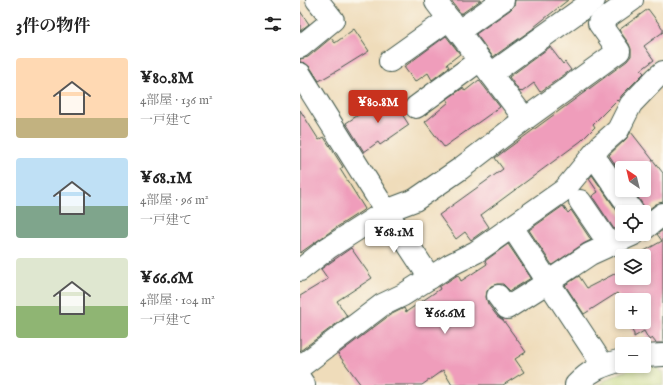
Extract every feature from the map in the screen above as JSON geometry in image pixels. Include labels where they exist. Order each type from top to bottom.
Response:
[{"type":"street","points":[[300,47],[333,20],[316,0]]},
{"type":"street","points":[[439,0],[436,2],[524,119]]},
{"type":"street","points":[[390,61],[502,0]]},
{"type":"street","points":[[416,107],[485,67],[594,0]]},
{"type":"street","points":[[300,270],[328,248],[386,211],[415,200],[460,169],[524,119],[619,51],[599,23],[604,8],[632,0]]},
{"type":"street","points":[[300,367],[382,305],[403,295],[476,252],[564,190],[601,145],[618,130],[631,104],[663,72]]},
{"type":"street","points":[[300,74],[430,278]]},
{"type":"street","points":[[593,155],[628,205]]},
{"type":"street","points":[[580,201],[610,245]]},
{"type":"street","points":[[651,223],[663,214]]},
{"type":"street","points":[[512,227],[548,282],[612,363],[582,379],[576,385]]},
{"type":"street","points":[[498,296],[507,308],[590,254],[619,241]]},
{"type":"street","points":[[651,356],[663,355]]},
{"type":"street","points":[[300,379],[304,385]]},
{"type":"green space","points":[[651,365],[659,365],[659,371],[663,372],[663,385],[599,385],[621,373],[651,373]]},
{"type":"building","points":[[451,0],[481,0],[461,14]]},
{"type":"building","points":[[515,0],[568,0],[534,28],[493,57],[476,34],[510,10],[514,6]]},
{"type":"building","points":[[648,9],[663,29],[663,32],[644,46],[654,60],[641,70],[644,73],[618,101],[617,100],[593,124],[595,127],[581,141],[481,215],[489,227],[471,240],[465,232],[456,239],[439,215],[503,169],[495,158],[627,61],[631,56],[631,49],[619,30]]},
{"type":"building","points":[[300,11],[309,24],[300,31]]},
{"type":"building","points":[[354,29],[369,51],[340,69],[319,81],[310,67],[305,63],[300,62],[300,59],[308,57],[331,38],[335,43]]},
{"type":"building","points":[[446,36],[460,54],[447,64],[449,67],[432,80],[428,73],[415,82],[404,67]]},
{"type":"building","points":[[550,47],[563,64],[565,62],[571,70],[540,92],[534,83],[520,92],[509,77]]},
{"type":"building","points":[[479,80],[500,107],[444,147],[425,122],[449,102],[447,99],[463,88],[465,91]]},
{"type":"building","points":[[391,97],[409,125],[380,145],[378,142],[364,152],[346,123],[383,99],[384,102]]},
{"type":"building","points":[[300,110],[319,140],[324,137],[343,167],[340,169],[365,209],[300,253]]},
{"type":"building","points":[[631,132],[663,173],[663,202],[651,208],[651,205],[643,205],[638,197],[651,197],[651,161],[615,161],[615,164],[609,155],[626,139]]},
{"type":"building","points":[[592,175],[615,208],[615,229],[592,196],[598,192],[589,179]]},
{"type":"building","points":[[563,206],[568,213],[571,210],[591,240],[552,265],[529,230]]},
{"type":"building","points":[[663,230],[663,343],[656,343],[651,337],[647,337],[644,331],[634,337],[631,329],[651,329],[651,293],[615,293],[584,314],[565,285],[579,276],[587,288],[615,274],[615,285],[651,285],[651,249],[648,249],[662,241],[657,234]]},
{"type":"building","points":[[508,244],[531,278],[510,291],[503,284],[491,286],[487,291],[486,297],[488,304],[497,316],[503,320],[526,352],[515,359],[524,372],[503,385],[452,385],[443,370],[422,385],[361,385],[338,354],[390,315],[404,308],[406,312],[440,289],[439,287],[458,275],[461,281],[487,264],[485,261]]},
{"type":"building","points":[[351,248],[372,278],[337,301],[347,316],[300,351],[300,296],[328,279],[321,269]]}]
